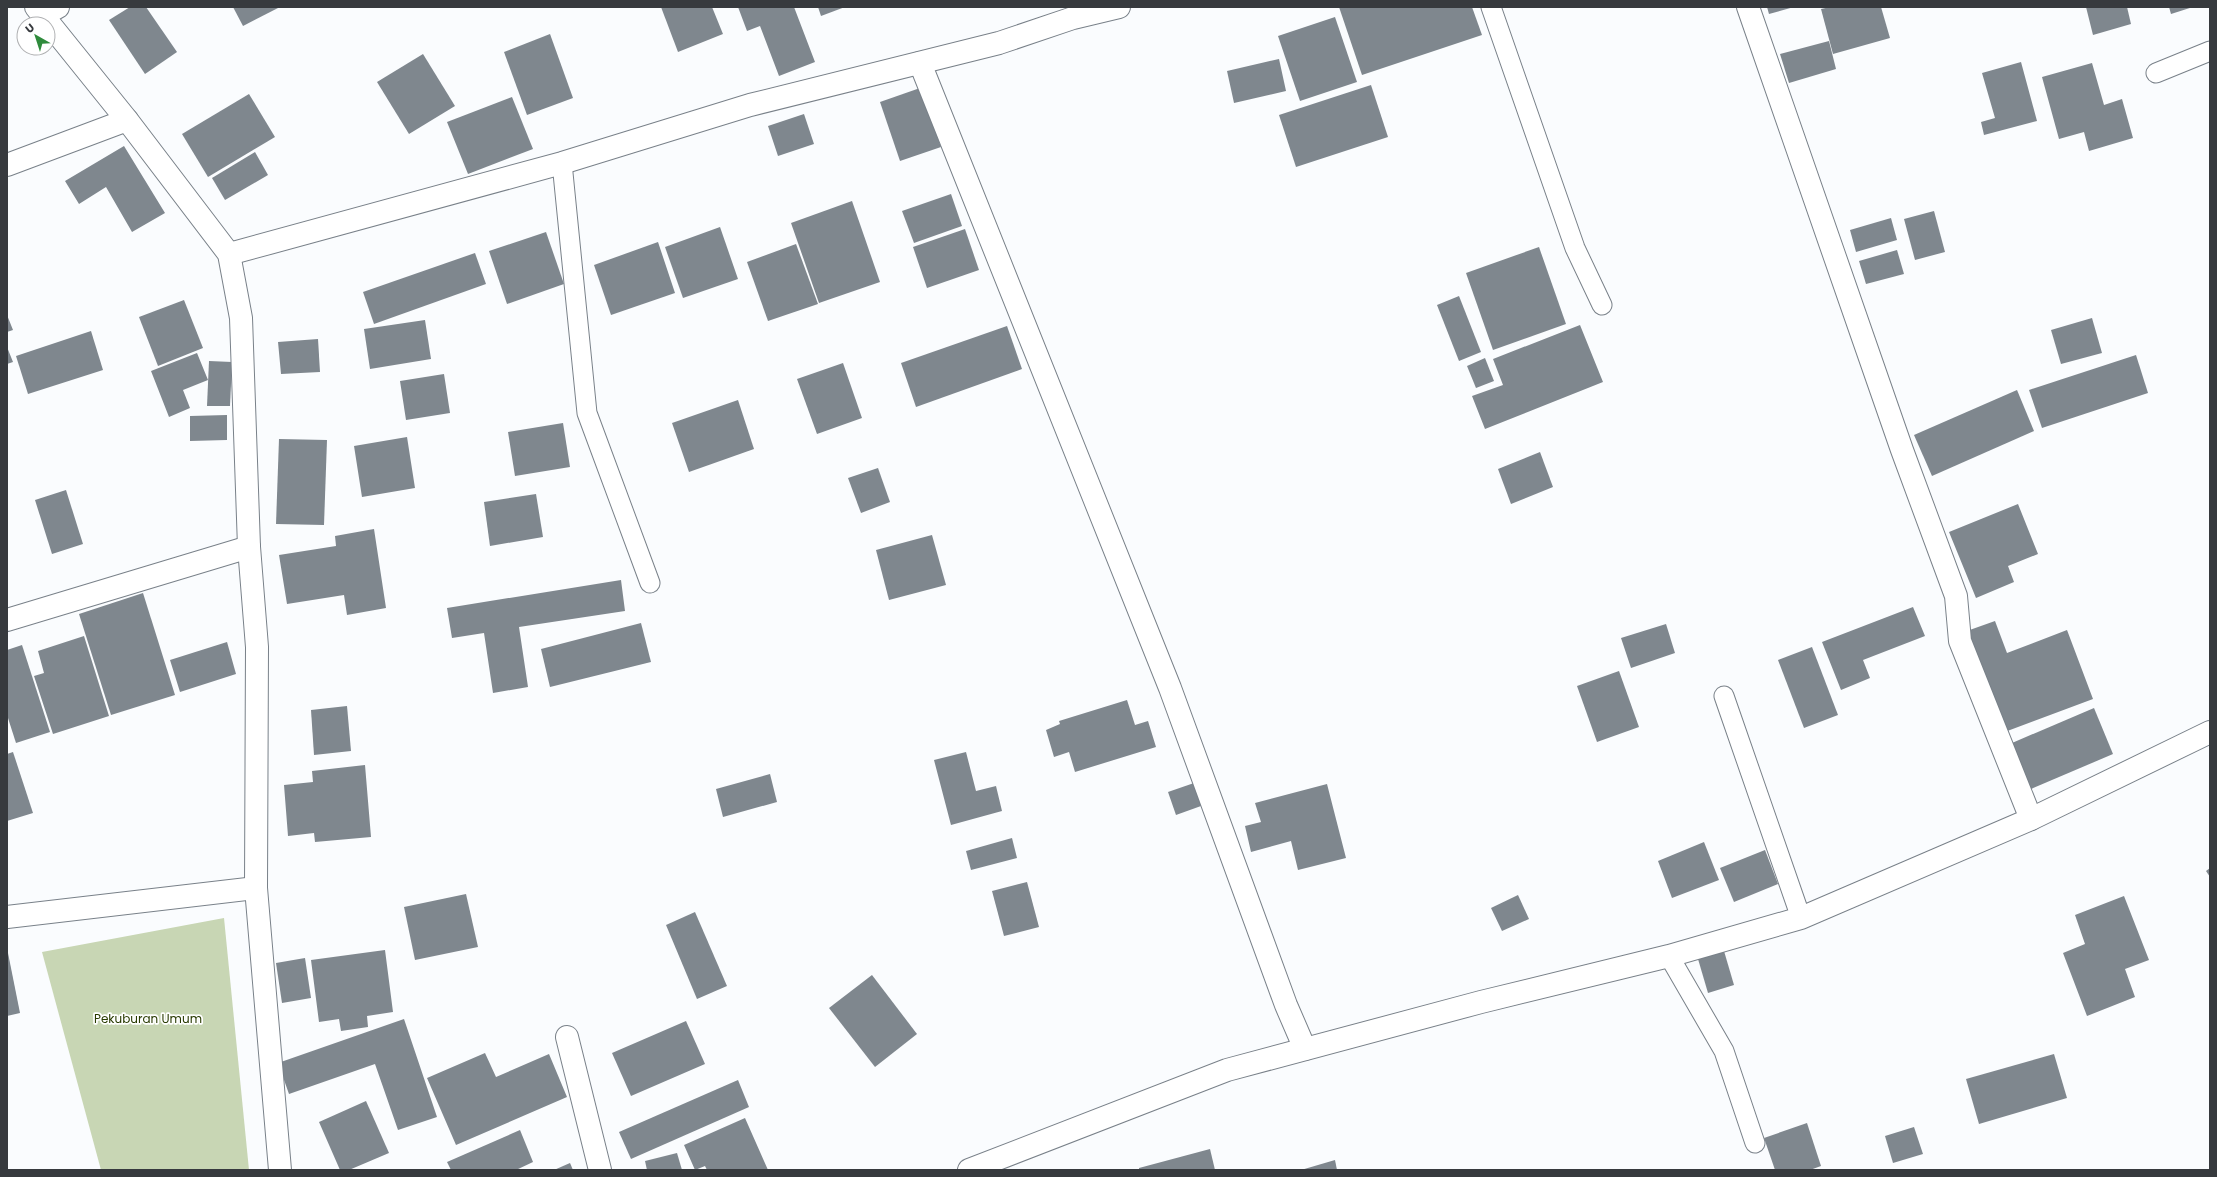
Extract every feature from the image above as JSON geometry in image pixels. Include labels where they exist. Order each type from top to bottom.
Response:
[{"type":"street","points":[[229,254],[562,163],[750,105],[998,43],[1072,12],[1120,7]]},
{"type":"street","points":[[1748,7],[1902,450],[1956,596],[1960,641],[2031,820]]},
{"type":"street","points":[[46,10],[229,254],[241,318],[249,547],[256,646],[256,888],[280,1170]]},
{"type":"street","points":[[920,63],[1170,688],[1286,1005],[1304,1049]]},
{"type":"street","points":[[7,165],[127,120]]},
{"type":"street","points":[[7,620],[249,547]]},
{"type":"street","points":[[969,1170],[1227,1070],[1481,1002],[1669,956],[1801,918],[2031,820],[2210,732]]},
{"type":"street","points":[[7,918],[256,888]]},
{"type":"street","points":[[567,1037],[600,1170]]},
{"type":"lane","points":[[1491,7],[1574,248],[1602,305]]},
{"type":"lane","points":[[2156,73],[2210,51]]},
{"type":"lane","points":[[562,163],[587,413],[650,582]]},
{"type":"lane","points":[[1724,696],[1801,918]]},
{"type":"lane","points":[[1669,956],[1724,1051],[1755,1143]]},
{"type":"green space","name":"Pekuburan Umum","points":[[224,918],[249,1170],[101,1170],[42,952]]},
{"type":"building","points":[[130,7],[146,7],[177,52],[145,74],[109,20]]},
{"type":"building","points":[[233,7],[280,7],[243,26]]},
{"type":"building","points":[[661,7],[712,7],[723,34],[678,52]]},
{"type":"building","points":[[738,7],[794,7],[815,62],[779,76],[760,26],[747,31]]},
{"type":"building","points":[[818,7],[845,7],[821,16]]},
{"type":"building","points":[[1339,7],[1472,7],[1482,35],[1362,75]]},
{"type":"building","points":[[1767,7],[1794,7],[1769,14]]},
{"type":"building","points":[[1830,7],[1881,7],[1890,38],[1833,54],[1821,9]]},
{"type":"building","points":[[2086,7],[2127,7],[2131,24],[2093,35]]},
{"type":"building","points":[[2169,7],[2193,7],[2171,14]]},
{"type":"building","points":[[1335,17],[1357,82],[1300,101],[1278,36]]},
{"type":"building","points":[[550,34],[573,98],[527,115],[504,52]]},
{"type":"building","points":[[1829,41],[1836,69],[1789,83],[1780,54]]},
{"type":"building","points":[[423,54],[455,106],[409,134],[377,82]]},
{"type":"building","points":[[1279,59],[1286,91],[1234,103],[1227,71]]},
{"type":"building","points":[[2021,62],[2037,121],[1984,135],[1981,122],[1995,118],[1982,73]]},
{"type":"building","points":[[2092,63],[2104,105],[2122,99],[2133,138],[2089,151],[2084,132],[2059,139],[2042,77]]},
{"type":"building","points":[[1371,85],[1388,137],[1296,167],[1279,115]]},
{"type":"building","points":[[920,88],[941,147],[900,161],[880,102]]},
{"type":"building","points":[[249,94],[275,137],[208,177],[182,134]]},
{"type":"building","points":[[512,97],[533,149],[468,174],[447,122]]},
{"type":"building","points":[[804,114],[814,144],[778,156],[768,126]]},
{"type":"building","points":[[124,146],[165,213],[132,232],[106,187],[79,204],[65,181]]},
{"type":"building","points":[[255,152],[268,175],[225,200],[212,178]]},
{"type":"building","points":[[951,194],[962,226],[914,243],[902,211]]},
{"type":"building","points":[[852,201],[880,282],[819,303],[791,223]]},
{"type":"building","points":[[1934,211],[1945,252],[1915,260],[1904,219]]},
{"type":"building","points":[[1891,218],[1897,240],[1856,252],[1850,230]]},
{"type":"building","points":[[720,227],[738,279],[683,298],[665,247]]},
{"type":"building","points":[[965,229],[979,270],[927,288],[913,247]]},
{"type":"building","points":[[546,232],[564,284],[507,304],[489,251]]},
{"type":"building","points":[[658,242],[675,293],[611,315],[594,265]]},
{"type":"building","points":[[796,244],[818,304],[768,321],[747,262]]},
{"type":"building","points":[[1539,247],[1566,324],[1493,350],[1466,273]]},
{"type":"building","points":[[1897,250],[1904,274],[1866,284],[1859,261]]},
{"type":"building","points":[[475,253],[486,284],[374,324],[363,292]]},
{"type":"building","points":[[1459,296],[1481,352],[1459,361],[1437,305]]},
{"type":"building","points":[[184,300],[203,348],[158,366],[139,317]]},
{"type":"building","points":[[7,315],[13,330],[7,332]]},
{"type":"building","points":[[2092,318],[2102,353],[2061,364],[2051,330]]},
{"type":"building","points":[[425,320],[431,359],[370,369],[364,329]]},
{"type":"building","points":[[1580,325],[1603,382],[1485,429],[1472,396],[1503,385],[1493,359]]},
{"type":"building","points":[[1007,326],[1022,369],[916,407],[901,363]]},
{"type":"building","points":[[91,331],[103,370],[28,394],[16,356]]},
{"type":"building","points":[[318,339],[320,372],[281,374],[278,342]]},
{"type":"building","points":[[7,347],[13,362],[7,364]]},
{"type":"building","points":[[197,353],[208,380],[183,390],[190,408],[169,417],[151,371]]},
{"type":"building","points":[[2136,355],[2148,393],[2042,428],[2029,390]]},
{"type":"building","points":[[1485,358],[1494,381],[1476,388],[1467,366]]},
{"type":"building","points":[[209,361],[232,362],[230,406],[207,406]]},
{"type":"building","points":[[843,363],[862,418],[817,434],[797,379]]},
{"type":"building","points":[[444,374],[450,413],[406,420],[400,381]]},
{"type":"building","points":[[2017,390],[2034,431],[1932,476],[1914,435]]},
{"type":"building","points":[[738,400],[754,449],[689,472],[672,423]]},
{"type":"building","points":[[227,415],[227,440],[190,441],[190,416]]},
{"type":"building","points":[[563,423],[570,467],[515,476],[508,432]]},
{"type":"building","points":[[407,437],[415,488],[362,497],[354,446]]},
{"type":"building","points":[[279,439],[327,440],[324,525],[276,524]]},
{"type":"building","points":[[1540,452],[1553,487],[1511,504],[1498,469]]},
{"type":"building","points":[[878,468],[890,502],[861,513],[848,478]]},
{"type":"building","points":[[66,490],[83,544],[52,554],[35,500]]},
{"type":"building","points":[[536,494],[543,537],[490,546],[484,502]]},
{"type":"building","points":[[2018,504],[2038,554],[2008,566],[2014,582],[1976,598],[1949,532]]},
{"type":"building","points":[[374,529],[386,608],[347,615],[344,595],[287,604],[279,555],[336,546],[335,536]]},
{"type":"building","points":[[932,535],[946,585],[889,600],[876,550]]},
{"type":"building","points":[[621,580],[625,611],[519,627],[528,687],[493,693],[484,633],[452,638],[447,608]]},
{"type":"building","points":[[143,593],[175,695],[111,715],[79,614]]},
{"type":"building","points":[[1913,607],[1925,636],[1863,660],[1870,678],[1841,690],[1822,642]]},
{"type":"building","points":[[1995,621],[2007,653],[2067,630],[2093,699],[2002,733],[1964,632]]},
{"type":"building","points":[[641,623],[651,662],[550,687],[541,649]]},
{"type":"building","points":[[1666,624],[1675,653],[1631,668],[1621,638]]},
{"type":"building","points":[[84,636],[109,716],[53,734],[34,676],[44,673],[38,651]]},
{"type":"building","points":[[227,642],[236,674],[180,692],[170,660]]},
{"type":"building","points":[[22,645],[50,732],[16,743],[7,715],[7,650]]},
{"type":"building","points":[[1812,647],[1838,715],[1804,728],[1778,660]]},
{"type":"building","points":[[1619,671],[1639,727],[1597,742],[1577,686]]},
{"type":"building","points":[[1127,700],[1135,725],[1148,721],[1156,747],[1075,772],[1069,752],[1054,757],[1046,730],[1060,724],[1059,721]]},
{"type":"building","points":[[347,706],[351,751],[314,755],[311,710]]},
{"type":"building","points":[[2094,708],[2113,754],[2024,792],[2005,746]]},
{"type":"building","points":[[13,752],[33,813],[7,821],[7,754]]},
{"type":"building","points":[[966,752],[976,791],[996,786],[1002,811],[951,825],[934,760]]},
{"type":"building","points":[[365,765],[371,837],[315,842],[314,833],[288,836],[284,785],[313,782],[312,771]]},
{"type":"building","points":[[770,774],[777,802],[723,817],[716,789]]},
{"type":"building","points":[[1194,783],[1201,806],[1176,815],[1168,792]]},
{"type":"building","points":[[1327,784],[1346,858],[1298,870],[1291,841],[1251,852],[1245,826],[1261,822],[1255,803]]},
{"type":"building","points":[[1012,838],[1017,858],[971,870],[966,851]]},
{"type":"building","points":[[1704,842],[1719,880],[1672,898],[1658,861]]},
{"type":"building","points":[[1765,850],[1778,884],[1734,902],[1720,868]]},
{"type":"building","points":[[2210,868],[2210,877],[2206,871]]},
{"type":"building","points":[[1027,882],[1039,927],[1004,936],[992,891]]},
{"type":"building","points":[[466,894],[478,947],[415,960],[404,907]]},
{"type":"building","points":[[1518,895],[1529,919],[1502,931],[1491,908]]},
{"type":"building","points":[[2124,896],[2149,960],[2125,969],[2135,997],[2087,1016],[2063,953],[2085,944],[2075,915]]},
{"type":"building","points":[[695,912],[727,986],[697,999],[666,925]]},
{"type":"building","points":[[7,948],[20,1013],[7,1016]]},
{"type":"building","points":[[385,950],[393,1012],[367,1016],[368,1027],[341,1031],[339,1019],[319,1022],[311,960]]},
{"type":"building","points":[[1724,951],[1734,985],[1708,993],[1698,959]]},
{"type":"building","points":[[305,958],[311,998],[282,1003],[276,963]]},
{"type":"building","points":[[872,975],[917,1034],[875,1067],[829,1008]]},
{"type":"building","points":[[404,1019],[437,1117],[398,1130],[375,1064],[289,1094],[278,1063]]},
{"type":"building","points":[[686,1021],[705,1064],[631,1096],[612,1053]]},
{"type":"building","points":[[485,1053],[496,1077],[549,1054],[567,1097],[456,1145],[427,1078]]},
{"type":"building","points":[[2054,1054],[2067,1098],[1979,1124],[1966,1079]]},
{"type":"building","points":[[738,1080],[749,1107],[631,1159],[619,1132]]},
{"type":"building","points":[[366,1101],[389,1153],[349,1170],[340,1170],[319,1122]]},
{"type":"building","points":[[745,1118],[768,1170],[707,1170],[705,1166],[695,1170],[684,1145]]},
{"type":"building","points":[[1807,1123],[1821,1166],[1810,1170],[1775,1170],[1764,1138]]},
{"type":"building","points":[[1914,1127],[1923,1154],[1893,1163],[1885,1136]]},
{"type":"building","points":[[520,1130],[533,1162],[516,1170],[451,1170],[447,1162]]},
{"type":"building","points":[[1210,1149],[1215,1170],[1139,1170],[1139,1168]]},
{"type":"building","points":[[677,1153],[682,1170],[647,1170],[645,1161]]},
{"type":"building","points":[[1335,1160],[1337,1170],[1301,1170]]},
{"type":"building","points":[[570,1163],[573,1170],[554,1170]]}]
